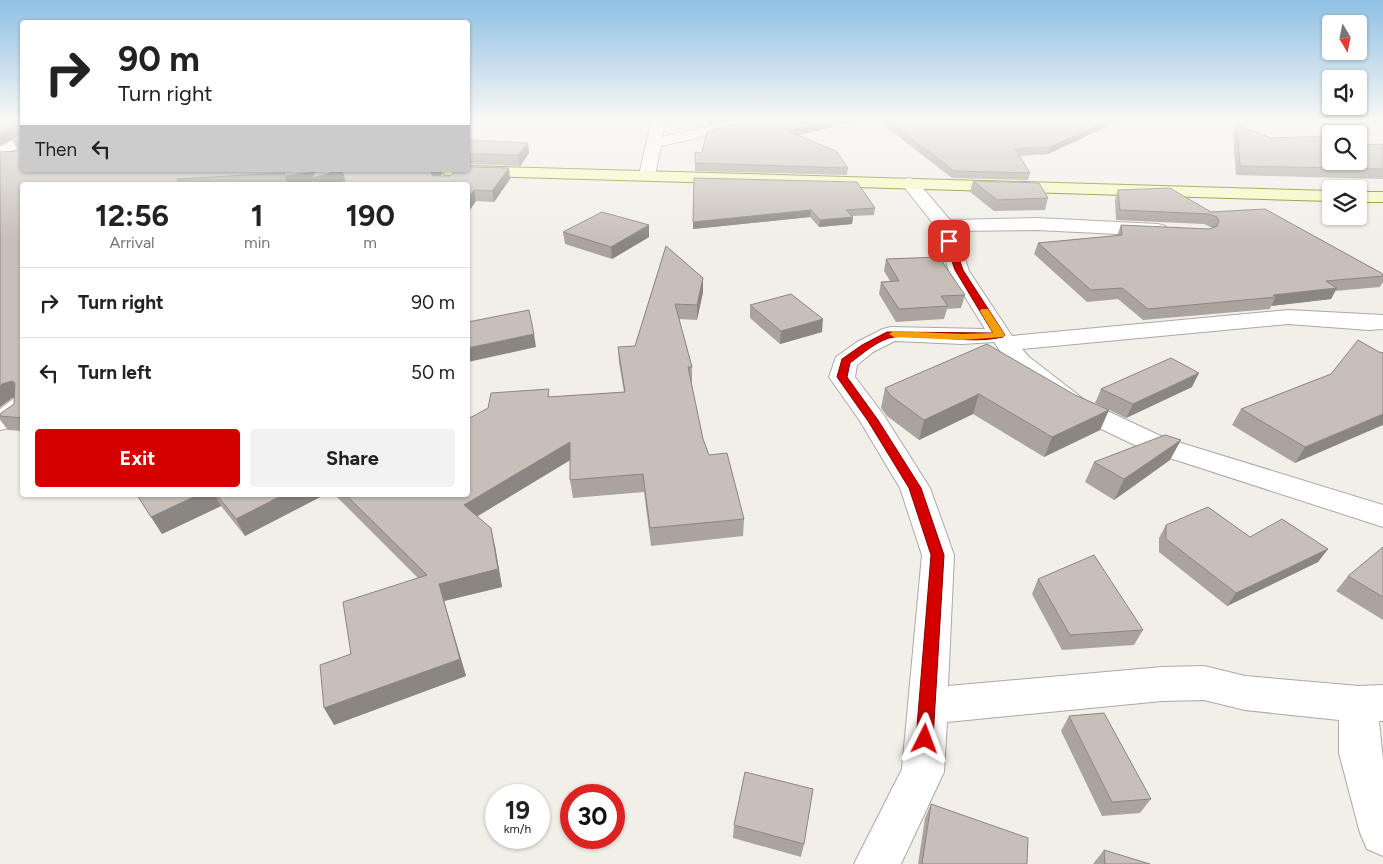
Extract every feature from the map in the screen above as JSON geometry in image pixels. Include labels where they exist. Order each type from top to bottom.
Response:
[{"type":"main road","points":[[470,170],[1322,196]]},
{"type":"main road","points":[[1367,197],[1383,197]]},
{"type":"street","points":[[647,176],[651,159]]},
{"type":"street","points":[[446,182],[455,172]]},
{"type":"street","points":[[909,183],[945,226],[959,270],[1020,362],[1077,407],[1155,444],[1383,516]]},
{"type":"street","points":[[945,226],[1037,224],[1174,231]]},
{"type":"street","points":[[877,864],[923,772],[926,706],[938,555],[915,488],[873,420],[842,377],[845,362],[865,347],[891,334],[1004,339],[1288,317],[1369,323],[1383,322]]},
{"type":"street","points":[[0,422],[20,407]]},
{"type":"street","points":[[926,706],[1162,684],[1204,684],[1244,693],[1371,703],[1360,753],[1383,833]]},
{"type":"building","points":[[0,159],[20,159],[20,172],[315,172],[285,176],[284,173],[177,179],[180,182],[20,182],[20,418],[0,416],[0,414],[14,404],[15,383],[12,381],[0,386]]},
{"type":"building","points":[[695,159],[842,159],[848,168],[695,163]]},
{"type":"building","points":[[939,159],[1021,159],[1030,173],[954,171]]},
{"type":"building","points":[[1240,159],[1322,159],[1322,168],[1240,166]]},
{"type":"building","points":[[1367,159],[1383,159],[1383,169],[1367,169]]},
{"type":"building","points":[[470,167],[509,168],[492,191],[474,190],[470,196],[470,182],[345,182],[343,172],[432,172],[433,176],[450,176],[454,172],[470,172]]},
{"type":"building","points":[[315,172],[334,172],[312,178]]},
{"type":"building","points":[[694,178],[857,182],[875,208],[846,210],[853,217],[820,220],[811,210],[693,222]]},
{"type":"building","points":[[973,181],[1039,183],[1048,198],[997,200]]},
{"type":"building","points":[[1170,188],[1211,212],[1265,209],[1383,274],[1383,276],[1326,281],[1337,288],[1273,295],[1276,297],[1148,309],[1122,288],[1091,290],[1038,243],[1122,235],[1121,225],[1209,229],[1217,226],[1219,221],[1217,217],[1209,214],[1120,210],[1118,190]]},
{"type":"building","points":[[602,212],[649,225],[611,247],[563,232]]},
{"type":"building","points":[[666,246],[703,278],[697,305],[675,304],[692,367],[688,367],[703,439],[709,455],[727,453],[744,519],[650,528],[643,474],[570,480],[570,442],[464,505],[491,528],[498,569],[439,584],[460,659],[324,708],[320,665],[351,654],[343,602],[427,575],[348,497],[470,497],[470,418],[488,408],[491,393],[549,389],[548,397],[625,392],[618,347],[635,346]]},
{"type":"building","points":[[939,257],[965,295],[941,296],[948,306],[899,309],[881,282],[899,281],[886,259]]},
{"type":"building","points":[[791,294],[823,319],[781,331],[750,305]]},
{"type":"building","points":[[529,310],[534,334],[470,348],[470,322]]},
{"type":"building","points":[[1358,340],[1383,353],[1383,414],[1305,447],[1241,409],[1331,374]]},
{"type":"building","points":[[987,344],[1075,395],[1109,410],[1052,437],[979,394],[924,420],[891,396],[885,388]]},
{"type":"building","points":[[1171,358],[1199,373],[1133,404],[1101,389]]},
{"type":"building","points":[[1165,435],[1181,440],[1124,479],[1094,462]]},
{"type":"building","points":[[138,497],[194,497],[151,517]]},
{"type":"building","points":[[219,497],[279,497],[236,519]]},
{"type":"building","points":[[1208,507],[1250,537],[1282,519],[1328,549],[1236,593],[1166,539],[1166,525]]},
{"type":"building","points":[[1383,547],[1383,597],[1348,576]]},
{"type":"building","points":[[1094,555],[1143,630],[1070,635],[1038,579]]},
{"type":"building","points":[[1104,713],[1151,799],[1112,802],[1069,716]]},
{"type":"building","points":[[745,772],[813,789],[804,844],[734,825]]},
{"type":"building","points":[[931,804],[1028,838],[1027,864],[922,864]]},
{"type":"building","points":[[1104,850],[1150,864],[1105,864]]},
{"type":"slow traffic","points":[[894,334],[962,337],[1000,335],[984,311]]},
{"type":"route","points":[[925,739],[938,555],[915,488],[873,420],[842,377],[845,362],[865,347],[891,334],[962,337],[1000,335],[959,270],[949,241]]}]
